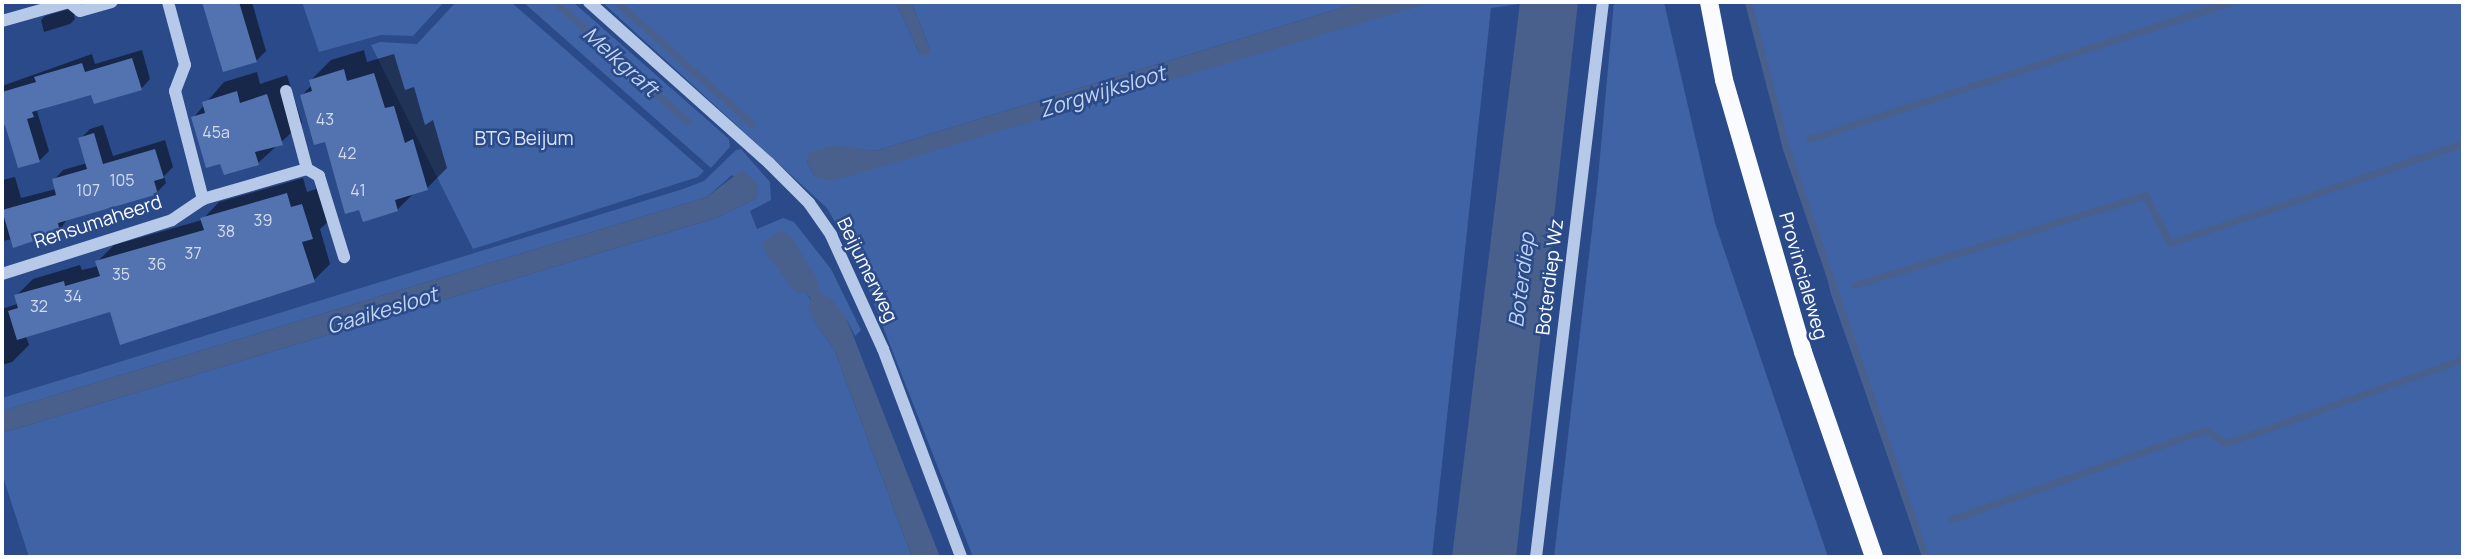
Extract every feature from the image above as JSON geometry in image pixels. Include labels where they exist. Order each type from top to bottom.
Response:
[{"type":"main road","name":"Provincialeweg","points":[[1709,2],[1724,80],[1803,352],[1874,557]]},
{"type":"street","points":[[2,21],[23,8],[69,2],[80,11],[112,2]]},
{"type":"street","points":[[168,2],[185,65],[175,92],[203,199]]},
{"type":"street","name":"Beijumerweg","points":[[589,2],[769,163],[809,203],[831,234],[883,349],[961,557]]},
{"type":"street","name":"Boterdiep Wz","points":[[1536,557],[1602,2]]},
{"type":"street","points":[[286,91],[307,169],[319,176],[344,257]]},
{"type":"street","name":"Rensumaheerd","points":[[2,274],[172,220],[203,199],[307,169]]},
{"type":"green space","points":[[302,2],[444,2],[413,36],[381,35],[319,52]]},
{"type":"green space","name":"BTG Beijum","points":[[456,2],[511,2],[704,171],[698,177],[473,249],[371,45],[380,42],[417,44]]},
{"type":"green space","points":[[523,2],[573,2],[729,139],[730,147],[711,168]]},
{"type":"green space","points":[[602,2],[896,2],[920,55],[930,49],[911,2],[1360,2],[875,151],[835,146],[810,155],[807,162],[815,177],[1432,2],[1520,2],[1491,8],[1432,557],[973,557],[858,263],[827,208]]},
{"type":"green space","points":[[1614,2],[1664,2],[1715,223],[1828,557],[1554,557],[1598,178]]},
{"type":"green space","points":[[1750,2],[2463,2],[2463,557],[1923,557],[1831,294],[1821,251],[1783,149]]},
{"type":"green space","points":[[741,149],[770,182],[771,200],[750,211],[757,229],[783,218],[794,222],[831,269],[861,330],[855,336],[847,320],[819,294],[816,283],[805,291],[811,300],[814,321],[834,349],[912,557],[29,557],[2,474],[2,433],[716,218],[757,198],[732,175],[707,197],[2,411],[2,398],[683,189],[704,181],[736,150]]},
{"type":"water","points":[[896,2],[911,2],[930,49],[929,55],[920,55]]},
{"type":"water","name":"Zorgwijksloot","points":[[1360,2],[1432,2],[843,178],[826,180],[815,177],[807,162],[809,153],[834,145],[875,151]]},
{"type":"water","name":"Boterdiep","points":[[1520,2],[1578,2],[1516,557],[1452,557]]},
{"type":"water","name":"Gaaikesloot","points":[[742,170],[758,185],[757,198],[716,218],[2,433],[2,411],[707,197]]},
{"type":"water","points":[[779,231],[789,234],[817,279],[819,293],[832,299],[847,320],[940,557],[912,557],[834,349],[808,308],[811,299],[805,291],[798,294],[793,289],[765,252],[763,242]]},
{"type":"building","points":[[202,2],[239,2],[257,62],[223,72]]},
{"type":"building","points":[[132,58],[142,90],[94,104],[91,95],[32,112],[34,117],[27,119],[40,162],[18,168],[5,125],[2,126],[2,92],[36,82],[34,77],[82,63],[85,72]]},
{"type":"building","points":[[344,69],[347,81],[374,73],[385,108],[394,106],[405,143],[413,139],[428,190],[395,200],[398,211],[363,222],[359,210],[345,214],[325,142],[314,145],[300,95],[312,91],[309,80]]},
{"type":"building","points":[[237,91],[240,103],[267,94],[283,145],[255,152],[259,165],[224,175],[220,164],[206,168],[191,117],[205,113],[202,102]]},
{"type":"building","points":[[94,133],[103,164],[155,149],[164,178],[154,181],[158,194],[58,223],[60,232],[13,248],[2,210],[56,195],[52,179],[87,169],[78,138]]},
{"type":"building","points":[[287,193],[291,207],[302,204],[313,239],[302,242],[315,282],[120,345],[110,312],[17,340],[8,311],[18,308],[14,295],[64,281],[65,286],[100,276],[95,261],[204,230],[200,218]]},
{"type":"waterway","name":"Melkgraft","points":[[555,2],[687,121]]},
{"type":"waterway","points":[[617,2],[752,124]]},
{"type":"waterway","points":[[1748,2],[1786,148],[1925,557]]},
{"type":"waterway","points":[[1809,139],[2230,2]]},
{"type":"waterway","points":[[1855,285],[2145,195],[2170,243],[2463,143]]},
{"type":"waterway","points":[[1952,519],[2205,430],[2226,443],[2463,359]]}]
